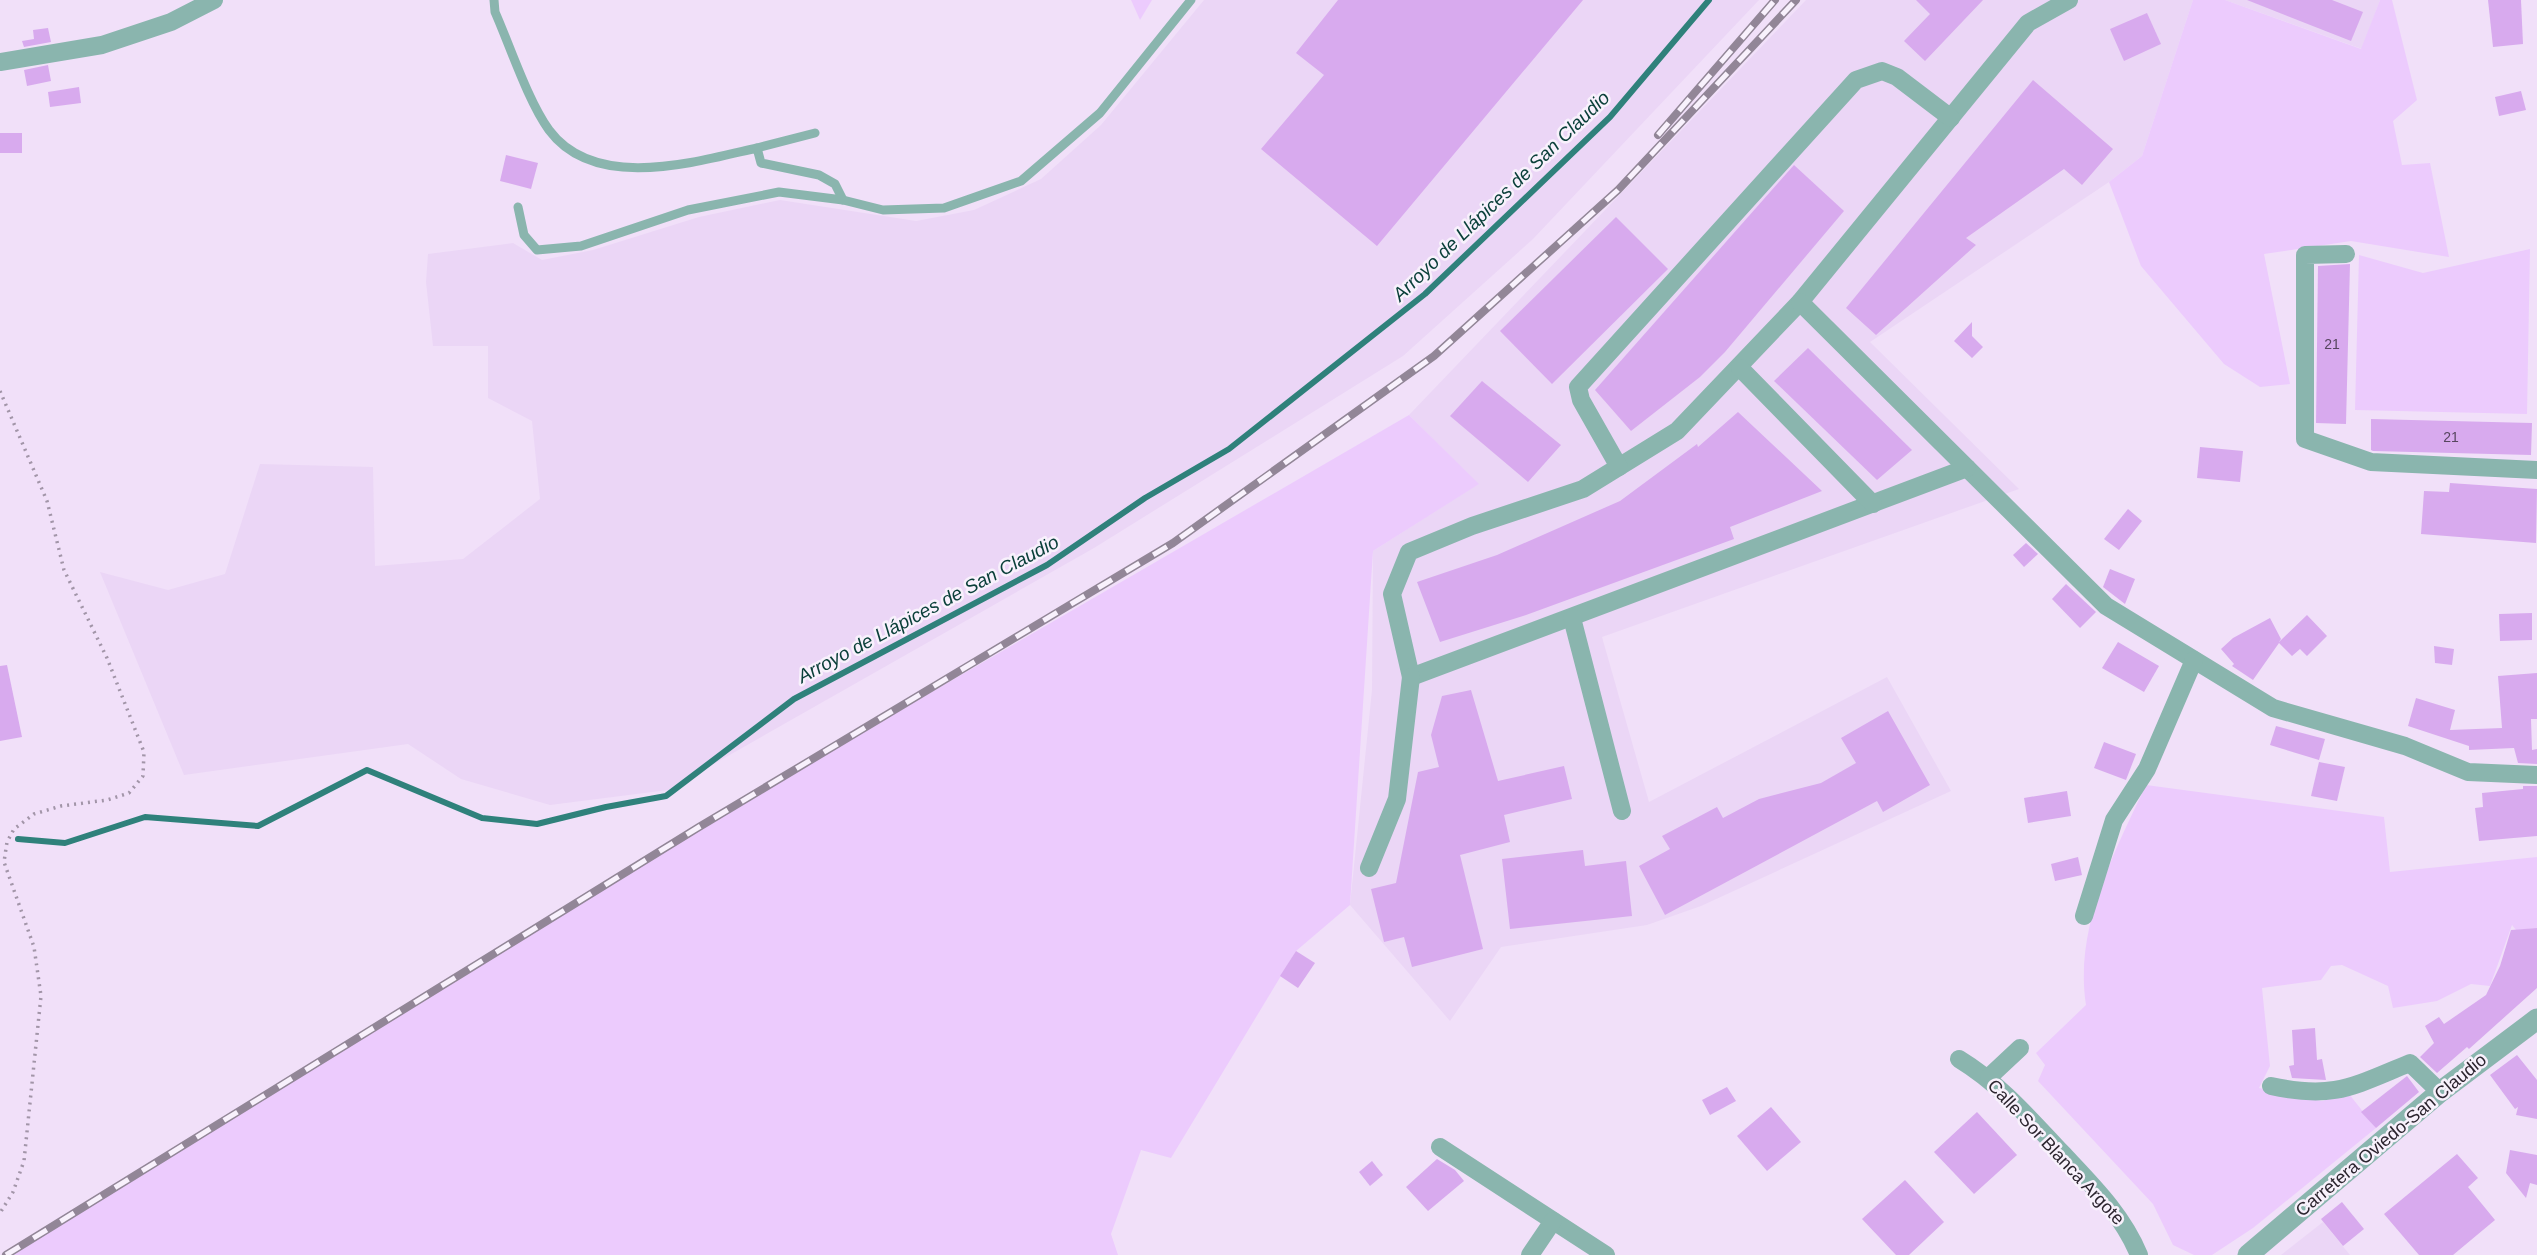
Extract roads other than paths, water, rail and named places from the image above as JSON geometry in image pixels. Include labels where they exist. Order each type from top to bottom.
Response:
[{"type":"street","points":[[0,62],[102,46],[171,22],[214,0]]},
{"type":"street","points":[[1369,868],[1397,799],[1411,677],[1392,594],[1409,552],[1472,526],[1583,489],[1677,431],[1740,368],[1800,302],[2028,23],[2069,0]]},
{"type":"street","points":[[1619,467],[1581,400],[1578,387],[1856,80],[1882,71],[1897,77],[1951,118]]},
{"type":"street","points":[[2346,254],[2305,255],[2305,439],[2371,462],[2537,470]]},
{"type":"street","points":[[1800,302],[2106,606],[2273,708],[2406,746],[2468,772],[2537,775]]},
{"type":"street","points":[[1740,368],[1873,504]]},
{"type":"street","points":[[1411,677],[1967,468]]},
{"type":"street","points":[[1572,618],[1622,811]]},
{"type":"street","points":[[2084,916],[2114,820],[2147,769],[2194,660]]},
{"type":"street","name":"Carretera Oviedo-San Claudio","points":[[2248,1255],[2440,1092],[2537,1018]]},
{"type":"street","points":[[1989,1077],[2020,1048]]},
{"type":"street","name":"Calle Sor Blanca Argote","points":[[1959,1059],[1989,1077],[2117,1213],[2139,1255]]},
{"type":"street","points":[[2271,1086],[2297,1092],[2335,1093],[2410,1063],[2440,1092]]},
{"type":"street","points":[[1440,1147],[1606,1255]]},
{"type":"street","points":[[1531,1255],[1553,1221]]},
{"type":"lane","points":[[494,0],[495,12],[550,130],[581,157],[616,165],[665,168],[815,133]]},
{"type":"lane","points":[[518,207],[524,235],[537,250],[580,246],[688,210],[779,192],[843,200],[883,210],[944,208],[1021,181],[1100,113],[1191,0]]},
{"type":"lane","points":[[757,148],[761,163],[818,175],[835,184],[843,200]]},
{"type":"waterway","name":"Arroyo de Llápices de San Claudio","points":[[18,839],[65,843],[145,817],[258,826],[367,770],[482,818],[537,824],[666,796],[794,699],[1047,565],[1145,498],[1229,449],[1425,294],[1610,117],[1709,0]]},
{"type":"railway","points":[[1658,135],[1775,0]]},
{"type":"railway","points":[[6,1255],[699,827],[1173,543],[1434,356],[1618,190],[1796,0]]}]
